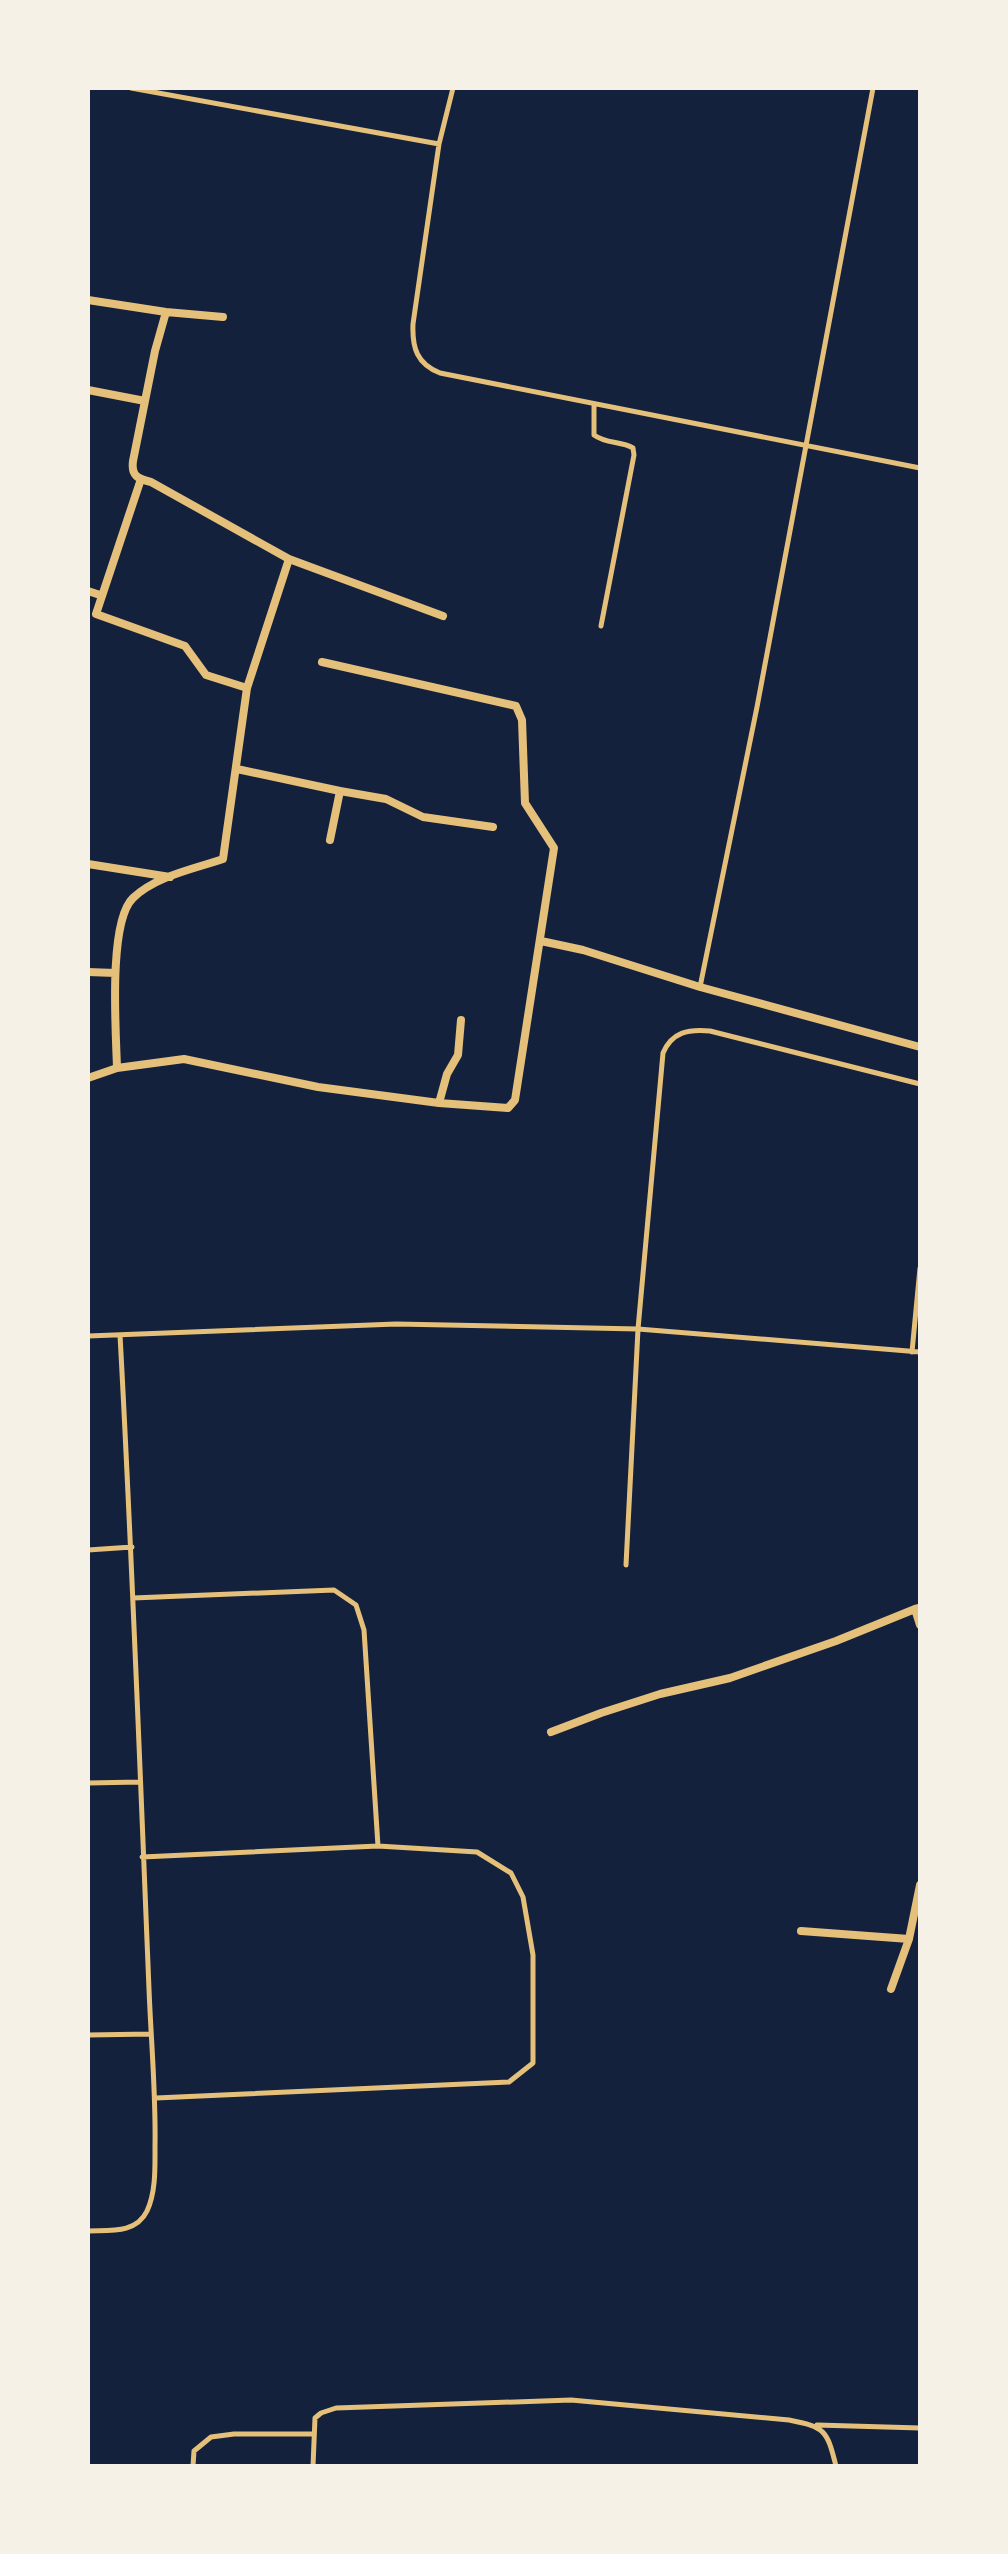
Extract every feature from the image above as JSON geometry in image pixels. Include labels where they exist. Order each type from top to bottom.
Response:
[{"type":"street","points":[[88,300],[223,317]]},
{"type":"street","points":[[166,312],[132,468],[135,476],[289,559],[443,616]]},
{"type":"street","points":[[88,390],[145,401]]},
{"type":"street","points":[[141,479],[96,614],[185,646],[206,675],[247,688]]},
{"type":"street","points":[[117,1068],[115,973],[122,916],[131,900],[152,884],[223,859],[247,688],[289,559]]},
{"type":"street","points":[[88,591],[100,595]]},
{"type":"street","points":[[88,1078],[117,1068],[184,1059],[318,1087],[439,1103],[508,1108],[515,1100],[554,848],[525,803],[522,720],[516,706],[322,662]]},
{"type":"street","points":[[237,769],[386,799],[423,817],[493,827]]},
{"type":"street","points":[[330,840],[340,791]]},
{"type":"street","points":[[88,864],[172,877]]},
{"type":"street","points":[[541,941],[583,950],[700,987],[920,1047]]},
{"type":"street","points":[[88,972],[115,973]]},
{"type":"street","points":[[439,1103],[447,1074],[458,1055],[461,1020]]},
{"type":"street","points":[[551,1732],[645,1699],[730,1678],[918,1608],[920,1625]]},
{"type":"street","points":[[891,1989],[909,1939],[920,1885]]},
{"type":"street","points":[[801,1931],[909,1939]]},
{"type":"lane","points":[[131,88],[439,144]]},
{"type":"lane","points":[[453,88],[439,144],[413,324],[416,354],[423,364],[440,373],[920,468]]},
{"type":"lane","points":[[700,987],[757,707],[873,88]]},
{"type":"lane","points":[[594,404],[594,435],[600,440],[628,445],[633,448],[634,455],[601,626]]},
{"type":"lane","points":[[626,1565],[638,1329],[663,1053],[668,1041],[681,1032],[710,1031],[920,1084]]},
{"type":"lane","points":[[912,1352],[920,1268]]},
{"type":"lane","points":[[88,1336],[396,1324],[638,1329],[920,1352]]},
{"type":"lane","points":[[88,2231],[135,2226],[147,2212],[155,2178],[156,2098],[142,1857],[132,1547],[120,1335]]},
{"type":"lane","points":[[88,1550],[132,1547]]},
{"type":"lane","points":[[133,1598],[334,1590],[356,1605],[364,1630],[378,1846]]},
{"type":"lane","points":[[88,1783],[140,1782]]},
{"type":"lane","points":[[142,1857],[378,1846],[477,1852],[511,1873],[523,1897],[533,1955],[533,2063],[509,2082],[156,2098]]},
{"type":"lane","points":[[88,2035],[151,2034]]},
{"type":"lane","points":[[313,2466],[317,2416],[336,2408],[571,2400],[789,2420],[812,2425],[824,2430],[829,2437],[836,2466]]},
{"type":"lane","points":[[812,2425],[920,2428]]},
{"type":"lane","points":[[193,2466],[194,2451],[211,2437],[314,2434]]}]
